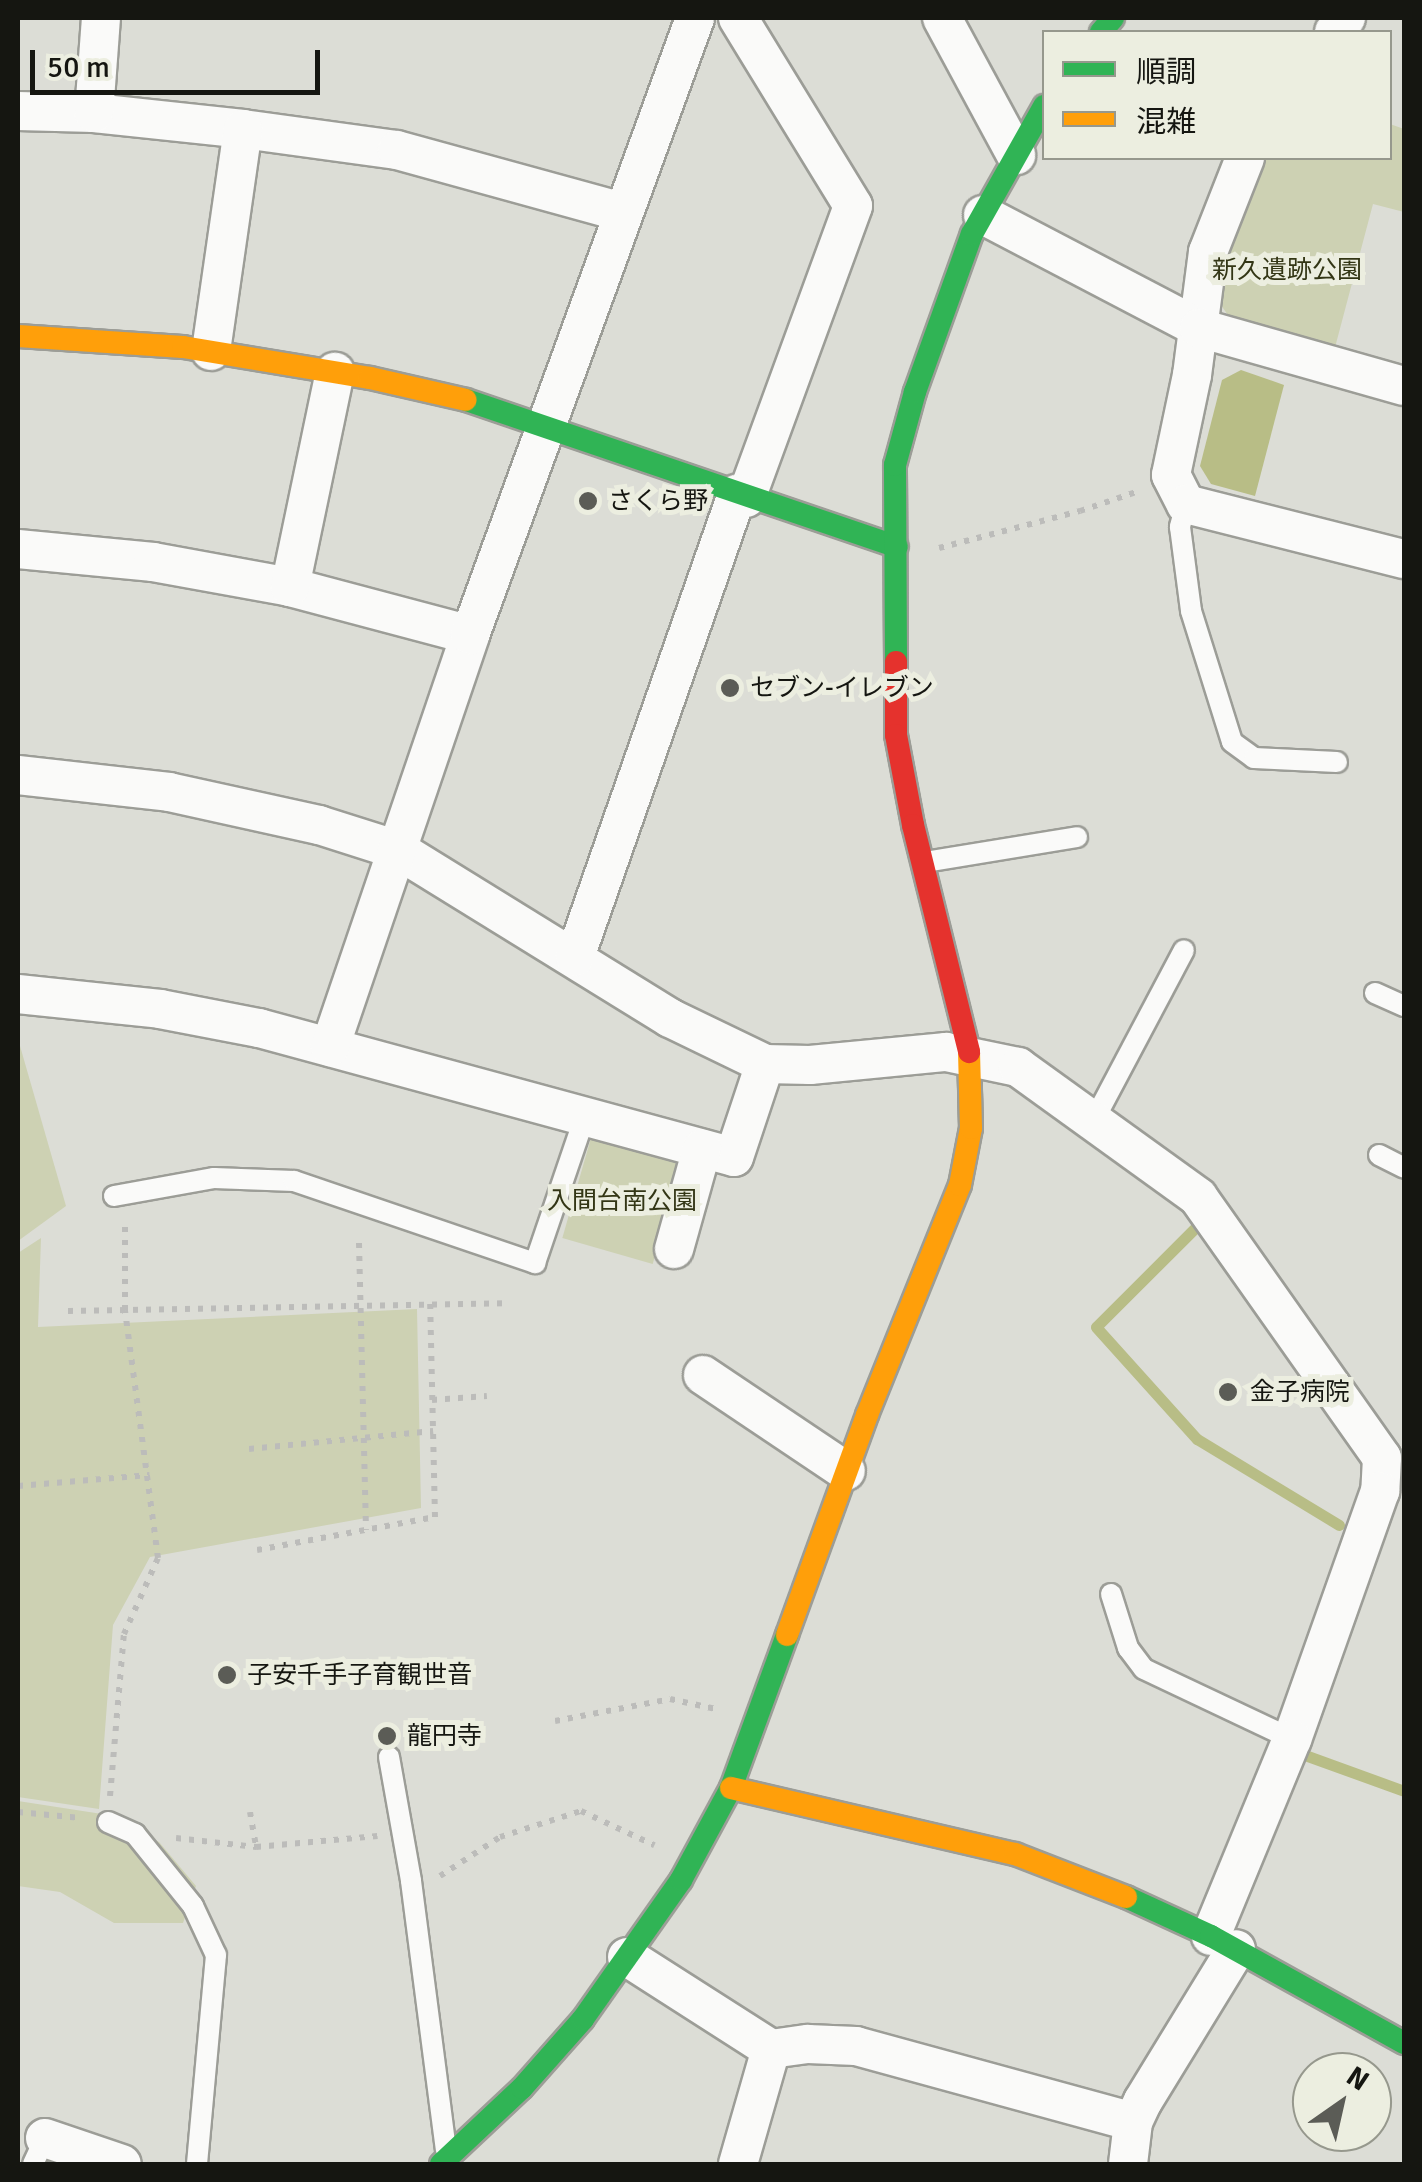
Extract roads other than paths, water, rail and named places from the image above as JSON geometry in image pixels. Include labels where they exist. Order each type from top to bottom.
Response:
[{"type":"street","points":[[94,114],[101,18]]},
{"type":"street","points":[[330,1047],[470,635],[695,18]]},
{"type":"street","points":[[575,958],[741,496],[853,206],[738,18]]},
{"type":"street","points":[[942,18],[1016,156]]},
{"type":"street","points":[[444,2161],[558,2049],[688,1867],[731,1788],[846,1471],[960,1186],[971,1128],[970,1058],[913,825],[896,735],[895,466],[915,392],[983,215],[1042,110]]},
{"type":"street","points":[[18,111],[94,114],[243,129],[397,150],[622,212]]},
{"type":"street","points":[[211,352],[243,129]]},
{"type":"street","points":[[1244,160],[1208,252],[1178,489],[1404,559]]},
{"type":"street","points":[[983,215],[1200,328],[1404,386]]},
{"type":"street","points":[[18,336],[211,352],[335,372],[485,404],[897,554]]},
{"type":"street","points":[[290,588],[335,372]]},
{"type":"street","points":[[18,549],[153,562],[290,588],[470,635]]},
{"type":"street","points":[[18,775],[168,792],[319,824],[398,850],[670,1018],[765,1064],[810,1065],[946,1052],[1018,1067],[1198,1197],[1382,1458],[1392,1489],[1292,1739],[1224,1942],[1133,2122],[1128,2164]]},
{"type":"street","points":[[18,994],[160,1009],[330,1047],[734,1157],[765,1064]]},
{"type":"street","points":[[674,1249],[702,1149]]},
{"type":"street","points":[[703,1375],[846,1471]]},
{"type":"street","points":[[731,1788],[1015,1854],[1094,1882],[1224,1942],[1404,2043]]},
{"type":"street","points":[[626,1957],[771,2049],[808,2044],[856,2046],[1133,2122]]},
{"type":"street","points":[[738,2164],[771,2049]]},
{"type":"street","points":[[39,2151],[122,2164]]},
{"type":"lane","points":[[1178,489],[1191,611],[1232,742],[1254,758],[1337,762]]},
{"type":"lane","points":[[925,862],[1077,837]]},
{"type":"lane","points":[[1094,1120],[1184,950]]},
{"type":"lane","points":[[1375,992],[1404,1006]]},
{"type":"lane","points":[[119,1195],[214,1178],[294,1181],[535,1263],[586,1116]]},
{"type":"lane","points":[[1379,1154],[1404,1168]]},
{"type":"lane","points":[[1112,1594],[1128,1648],[1144,1669],[1292,1739]]},
{"type":"lane","points":[[389,1757],[411,1881],[444,2161]]},
{"type":"lane","points":[[108,1822],[135,1834],[147,1848],[194,1906],[216,1955],[197,2164]]},
{"type":"waterway","points":[[1196,1227],[1096,1327],[1197,1439],[1339,1525]]},
{"type":"waterway","points":[[1302,1754],[1404,1791]]},
{"type":"place","name":"さくら野","points":[[588,501]]},
{"type":"place","name":"セブン-イレブン","points":[[730,688]]},
{"type":"place","name":"金子病院","points":[[1228,1392]]},
{"type":"place","name":"子安千手子育観世音","points":[[227,1675]]},
{"type":"place","name":"龍円寺","points":[[387,1736]]},
{"type":"park label","name":"新久遺跡公園","points":[[1287,270]]},
{"type":"park label","name":"入間台南公園","points":[[622,1201]]}]
